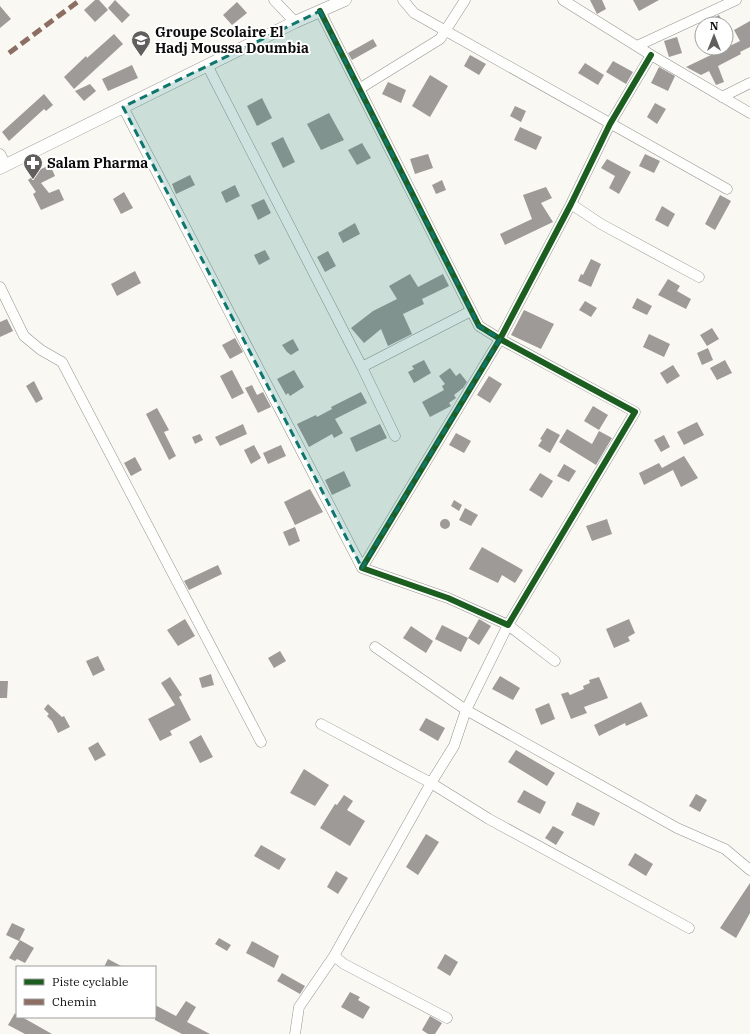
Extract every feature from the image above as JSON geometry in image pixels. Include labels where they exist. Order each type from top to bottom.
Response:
[{"type":"street","points":[[274,0],[295,22]]},
{"type":"street","points":[[2,162],[123,107],[295,22],[344,0]]},
{"type":"street","points":[[403,0],[414,13],[446,32],[727,190]]},
{"type":"street","points":[[359,89],[440,39],[446,32],[465,0]]},
{"type":"street","points":[[563,0],[651,55],[750,113]]},
{"type":"street","points":[[637,46],[736,0]]},
{"type":"street","points":[[295,1034],[299,1007],[334,956],[431,783],[454,746],[466,710],[508,625],[635,412],[500,339],[479,326],[320,11]]},
{"type":"street","points":[[362,568],[500,339],[571,204],[610,124],[651,55]]},
{"type":"street","points":[[207,66],[362,367],[395,436]]},
{"type":"street","points":[[722,97],[750,83]]},
{"type":"street","points":[[123,107],[362,568],[448,598],[508,625],[555,661]]},
{"type":"street","points":[[571,204],[601,224],[699,277]]},
{"type":"street","points":[[0,287],[24,336],[41,350],[62,362],[261,742]]},
{"type":"street","points":[[362,367],[471,311]]},
{"type":"street","points":[[375,647],[466,710],[676,828],[725,849],[750,870]]},
{"type":"street","points":[[321,724],[431,783],[489,819],[689,928]]},
{"type":"street","points":[[334,956],[344,964],[447,1018]]},
{"type":"highlighted area","points":[[320,11],[479,326],[500,339],[362,568],[123,107]]},
{"type":"building","points":[[95,0],[99,0],[108,10],[95,22],[84,10]]},
{"type":"building","points":[[115,0],[130,15],[122,23],[108,8]]},
{"type":"building","points":[[590,0],[602,0],[606,9],[597,14]]},
{"type":"building","points":[[633,0],[659,0],[639,11]]},
{"type":"building","points":[[237,2],[247,13],[232,25],[223,15]]},
{"type":"building","points":[[0,6],[11,19],[0,28]]},
{"type":"building","points":[[750,21],[750,47],[740,52],[741,54],[718,66],[724,82],[716,85],[709,71],[701,75],[686,67],[709,56],[734,56],[734,44],[740,41],[734,30]]},
{"type":"building","points":[[114,34],[123,44],[74,89],[64,77],[86,56],[87,58]]},
{"type":"building","points":[[677,37],[682,53],[669,57],[664,41]]},
{"type":"building","points":[[373,39],[377,46],[352,60],[348,53]]},
{"type":"building","points":[[470,55],[486,64],[479,75],[464,66]]},
{"type":"building","points":[[613,61],[633,72],[626,84],[606,72]]},
{"type":"building","points":[[585,63],[604,75],[598,85],[578,73]]},
{"type":"building","points":[[132,65],[138,78],[108,91],[102,79]]},
{"type":"building","points":[[659,67],[675,76],[668,91],[651,83]]},
{"type":"building","points":[[430,75],[448,86],[430,117],[412,106]]},
{"type":"building","points":[[388,82],[406,90],[401,103],[382,94]]},
{"type":"building","points":[[90,84],[96,91],[84,101],[75,91]]},
{"type":"building","points":[[44,94],[53,105],[46,111],[44,109],[9,141],[2,132]]},
{"type":"building","points":[[262,98],[272,118],[257,126],[247,106]]},
{"type":"building","points":[[655,103],[666,109],[657,124],[647,117]]},
{"type":"building","points":[[515,106],[526,111],[521,122],[510,116]]},
{"type":"building","points":[[329,113],[344,140],[321,150],[307,124]]},
{"type":"building","points":[[520,127],[542,137],[536,150],[514,140]]},
{"type":"building","points":[[283,137],[295,162],[283,168],[271,143]]},
{"type":"building","points":[[362,143],[371,158],[357,165],[348,150]]},
{"type":"building","points":[[428,154],[433,168],[415,174],[410,159]]},
{"type":"building","points":[[645,154],[660,161],[654,173],[639,166]]},
{"type":"building","points":[[607,159],[631,172],[619,194],[609,188],[615,176],[601,168]]},
{"type":"building","points":[[50,165],[55,176],[41,183],[49,193],[59,189],[64,200],[41,210],[33,194],[36,192],[28,180],[39,170]]},
{"type":"building","points":[[190,175],[195,185],[176,194],[172,184]]},
{"type":"building","points":[[442,180],[446,190],[436,194],[432,185]]},
{"type":"building","points":[[235,185],[240,196],[226,203],[221,192]]},
{"type":"building","points":[[546,187],[552,198],[541,203],[553,222],[505,245],[500,234],[532,219],[523,195]]},
{"type":"building","points":[[124,192],[133,208],[121,214],[113,199]]},
{"type":"building","points":[[720,195],[731,201],[715,230],[705,224]]},
{"type":"building","points":[[264,199],[271,213],[258,220],[251,205]]},
{"type":"building","points":[[662,206],[675,214],[668,227],[655,220]]},
{"type":"building","points":[[355,223],[360,234],[343,243],[338,233]]},
{"type":"building","points":[[265,250],[270,259],[259,265],[254,255]]},
{"type":"building","points":[[328,251],[336,266],[325,272],[317,257]]},
{"type":"building","points":[[591,259],[601,264],[591,287],[578,281],[581,274],[583,275]]},
{"type":"building","points":[[135,271],[141,283],[117,296],[111,284]]},
{"type":"building","points":[[410,274],[418,287],[443,274],[449,286],[422,299],[424,304],[403,314],[412,334],[388,346],[381,329],[364,343],[351,328],[373,311],[397,299],[389,286]]},
{"type":"building","points":[[668,279],[680,286],[677,291],[691,299],[686,309],[658,295]]},
{"type":"building","points":[[637,298],[652,306],[647,315],[632,308]]},
{"type":"building","points":[[585,301],[597,308],[591,317],[579,310]]},
{"type":"building","points":[[524,310],[554,324],[541,349],[511,335]]},
{"type":"building","points":[[7,319],[13,331],[0,337],[0,322]]},
{"type":"building","points":[[712,328],[719,339],[707,346],[700,335]]},
{"type":"building","points":[[649,334],[670,344],[664,357],[643,347]]},
{"type":"building","points":[[235,338],[243,352],[230,359],[222,345]]},
{"type":"building","points":[[293,339],[299,350],[291,355],[282,345]]},
{"type":"building","points":[[708,348],[713,360],[702,365],[697,353]]},
{"type":"building","points":[[424,360],[431,373],[414,383],[408,372],[414,369],[412,366]]},
{"type":"building","points":[[725,360],[732,373],[717,380],[710,368]]},
{"type":"building","points":[[673,365],[680,376],[667,384],[660,373]]},
{"type":"building","points":[[450,368],[456,376],[460,373],[467,382],[463,388],[454,395],[456,398],[449,403],[451,406],[430,417],[422,402],[444,390],[442,386],[445,384],[439,376]]},
{"type":"building","points":[[232,370],[244,393],[232,399],[220,376]]},
{"type":"building","points":[[294,370],[304,387],[290,396],[288,393],[286,395],[277,379]]},
{"type":"building","points":[[489,376],[502,384],[490,403],[477,395]]},
{"type":"building","points":[[34,381],[43,399],[36,403],[26,386]]},
{"type":"building","points":[[252,385],[257,395],[263,392],[271,407],[258,413],[245,388]]},
{"type":"building","points":[[361,392],[367,403],[335,419],[343,433],[334,438],[332,434],[309,447],[297,424],[316,415],[317,417],[332,409],[331,407]]},
{"type":"building","points":[[593,406],[608,415],[599,430],[584,421]]},
{"type":"building","points":[[157,408],[169,430],[164,432],[176,456],[169,460],[146,414]]},
{"type":"building","points":[[697,422],[704,435],[684,445],[677,432]]},
{"type":"building","points":[[243,424],[247,434],[220,446],[215,437]]},
{"type":"building","points":[[380,424],[387,438],[356,452],[350,438]]},
{"type":"building","points":[[547,428],[560,435],[550,453],[538,446],[542,440],[540,439]]},
{"type":"building","points":[[567,429],[592,444],[599,431],[612,438],[596,465],[559,442]]},
{"type":"building","points":[[456,433],[471,441],[464,453],[449,445]]},
{"type":"building","points":[[200,434],[203,440],[195,444],[192,437]]},
{"type":"building","points":[[664,435],[670,447],[661,452],[654,440]]},
{"type":"building","points":[[254,445],[261,458],[251,464],[244,450]]},
{"type":"building","points":[[281,445],[286,456],[268,464],[263,453]]},
{"type":"building","points":[[684,456],[698,478],[681,487],[673,470],[644,485],[639,473],[659,463],[662,468]]},
{"type":"building","points":[[135,457],[142,470],[131,476],[124,463]]},
{"type":"building","points":[[564,464],[576,471],[569,482],[557,476]]},
{"type":"building","points":[[344,471],[351,486],[332,495],[325,480]]},
{"type":"building","points":[[540,473],[553,481],[542,498],[529,490]]},
{"type":"building","points":[[310,489],[323,512],[295,525],[284,502]]},
{"type":"building","points":[[454,500],[462,505],[459,511],[451,506]]},
{"type":"building","points":[[465,508],[478,515],[471,526],[459,520]]},
{"type":"building","points":[[445,519],[450,524],[445,529],[440,524]]},
{"type":"building","points":[[607,519],[612,534],[592,541],[586,526]]},
{"type":"building","points":[[295,527],[300,541],[289,546],[283,532]]},
{"type":"building","points":[[482,547],[523,570],[515,583],[502,575],[498,583],[469,569]]},
{"type":"building","points":[[218,565],[222,574],[189,590],[184,581]]},
{"type":"building","points":[[185,619],[195,636],[178,646],[167,630]]},
{"type":"building","points":[[479,619],[491,626],[479,645],[468,638]]},
{"type":"building","points":[[629,619],[635,633],[628,637],[630,641],[614,648],[606,629]]},
{"type":"building","points":[[442,625],[468,638],[461,652],[435,639]]},
{"type":"building","points":[[411,626],[433,641],[426,653],[403,638]]},
{"type":"building","points":[[280,651],[286,661],[274,668],[268,658]]},
{"type":"building","points":[[98,656],[105,670],[93,676],[86,661]]},
{"type":"building","points":[[211,674],[214,685],[202,688],[199,678]]},
{"type":"building","points":[[500,676],[520,688],[513,700],[492,689]]},
{"type":"building","points":[[170,677],[182,695],[179,697],[191,720],[170,731],[172,735],[160,741],[148,719],[175,705],[161,683]]},
{"type":"building","points":[[599,677],[608,698],[584,707],[587,713],[571,719],[561,694],[568,692],[570,695],[584,689],[583,686],[590,683],[589,680]]},
{"type":"building","points":[[0,681],[8,681],[7,698],[0,698]]},
{"type":"building","points":[[641,702],[648,716],[626,726],[625,723],[599,736],[594,725]]},
{"type":"building","points":[[549,703],[555,719],[541,725],[535,709]]},
{"type":"building","points":[[48,704],[62,717],[64,716],[70,727],[58,733],[52,721],[47,716],[49,714],[44,709]]},
{"type":"building","points":[[426,718],[445,728],[438,741],[419,730]]},
{"type":"building","points":[[201,735],[213,757],[200,763],[189,742]]},
{"type":"building","points":[[98,742],[106,755],[95,761],[88,748]]},
{"type":"building","points":[[516,750],[555,773],[547,786],[508,762]]},
{"type":"building","points":[[304,769],[329,785],[315,806],[290,793]]},
{"type":"building","points":[[524,790],[546,802],[540,814],[517,802]]},
{"type":"building","points":[[696,794],[707,800],[700,812],[689,806]]},
{"type":"building","points":[[344,795],[353,801],[347,810],[365,821],[350,846],[320,828],[335,804],[337,805]]},
{"type":"building","points":[[577,802],[600,813],[594,826],[571,815]]},
{"type":"building","points":[[553,826],[564,832],[556,845],[545,838]]},
{"type":"building","points":[[426,834],[439,842],[418,875],[406,867]]},
{"type":"building","points":[[261,845],[286,859],[279,870],[254,856]]},
{"type":"building","points":[[635,853],[653,864],[646,876],[628,865]]},
{"type":"building","points":[[336,871],[348,878],[338,894],[327,887]]},
{"type":"building","points":[[750,883],[750,913],[736,938],[720,928]]},
{"type":"building","points":[[12,923],[25,929],[19,941],[6,935]]},
{"type":"building","points":[[219,938],[231,945],[227,951],[215,944]]},
{"type":"building","points":[[20,940],[34,948],[25,963],[17,959],[15,961],[9,958]]},
{"type":"building","points":[[252,941],[279,956],[274,968],[246,953]]},
{"type":"building","points":[[445,954],[458,962],[450,976],[437,968]]},
{"type":"building","points":[[108,959],[121,966],[104,966]]},
{"type":"building","points":[[282,973],[305,986],[300,994],[277,981]]},
{"type":"building","points":[[350,992],[360,997],[358,1000],[370,1007],[363,1019],[341,1007]]},
{"type":"building","points":[[186,1001],[196,1007],[187,1022],[210,1034],[182,1034],[155,1020],[156,1006],[176,1016]]},
{"type":"building","points":[[15,1013],[16,1018],[24,1018],[52,1034],[25,1034],[8,1025]]},
{"type":"building","points":[[430,1016],[442,1023],[435,1034],[428,1034],[422,1030]]},
{"type":"marked path","points":[[9,53],[80,0]]},
{"type":"cycle path","points":[[320,11],[479,326],[500,339],[635,412],[508,625],[448,598],[362,568],[500,339],[571,204],[610,124],[651,55]]},
{"type":"place","name":"Groupe Scolaire El Hadj Moussa Doumbia","points":[[141,57]]},
{"type":"place","name":"Salam Pharma","points":[[33,180]]}]
